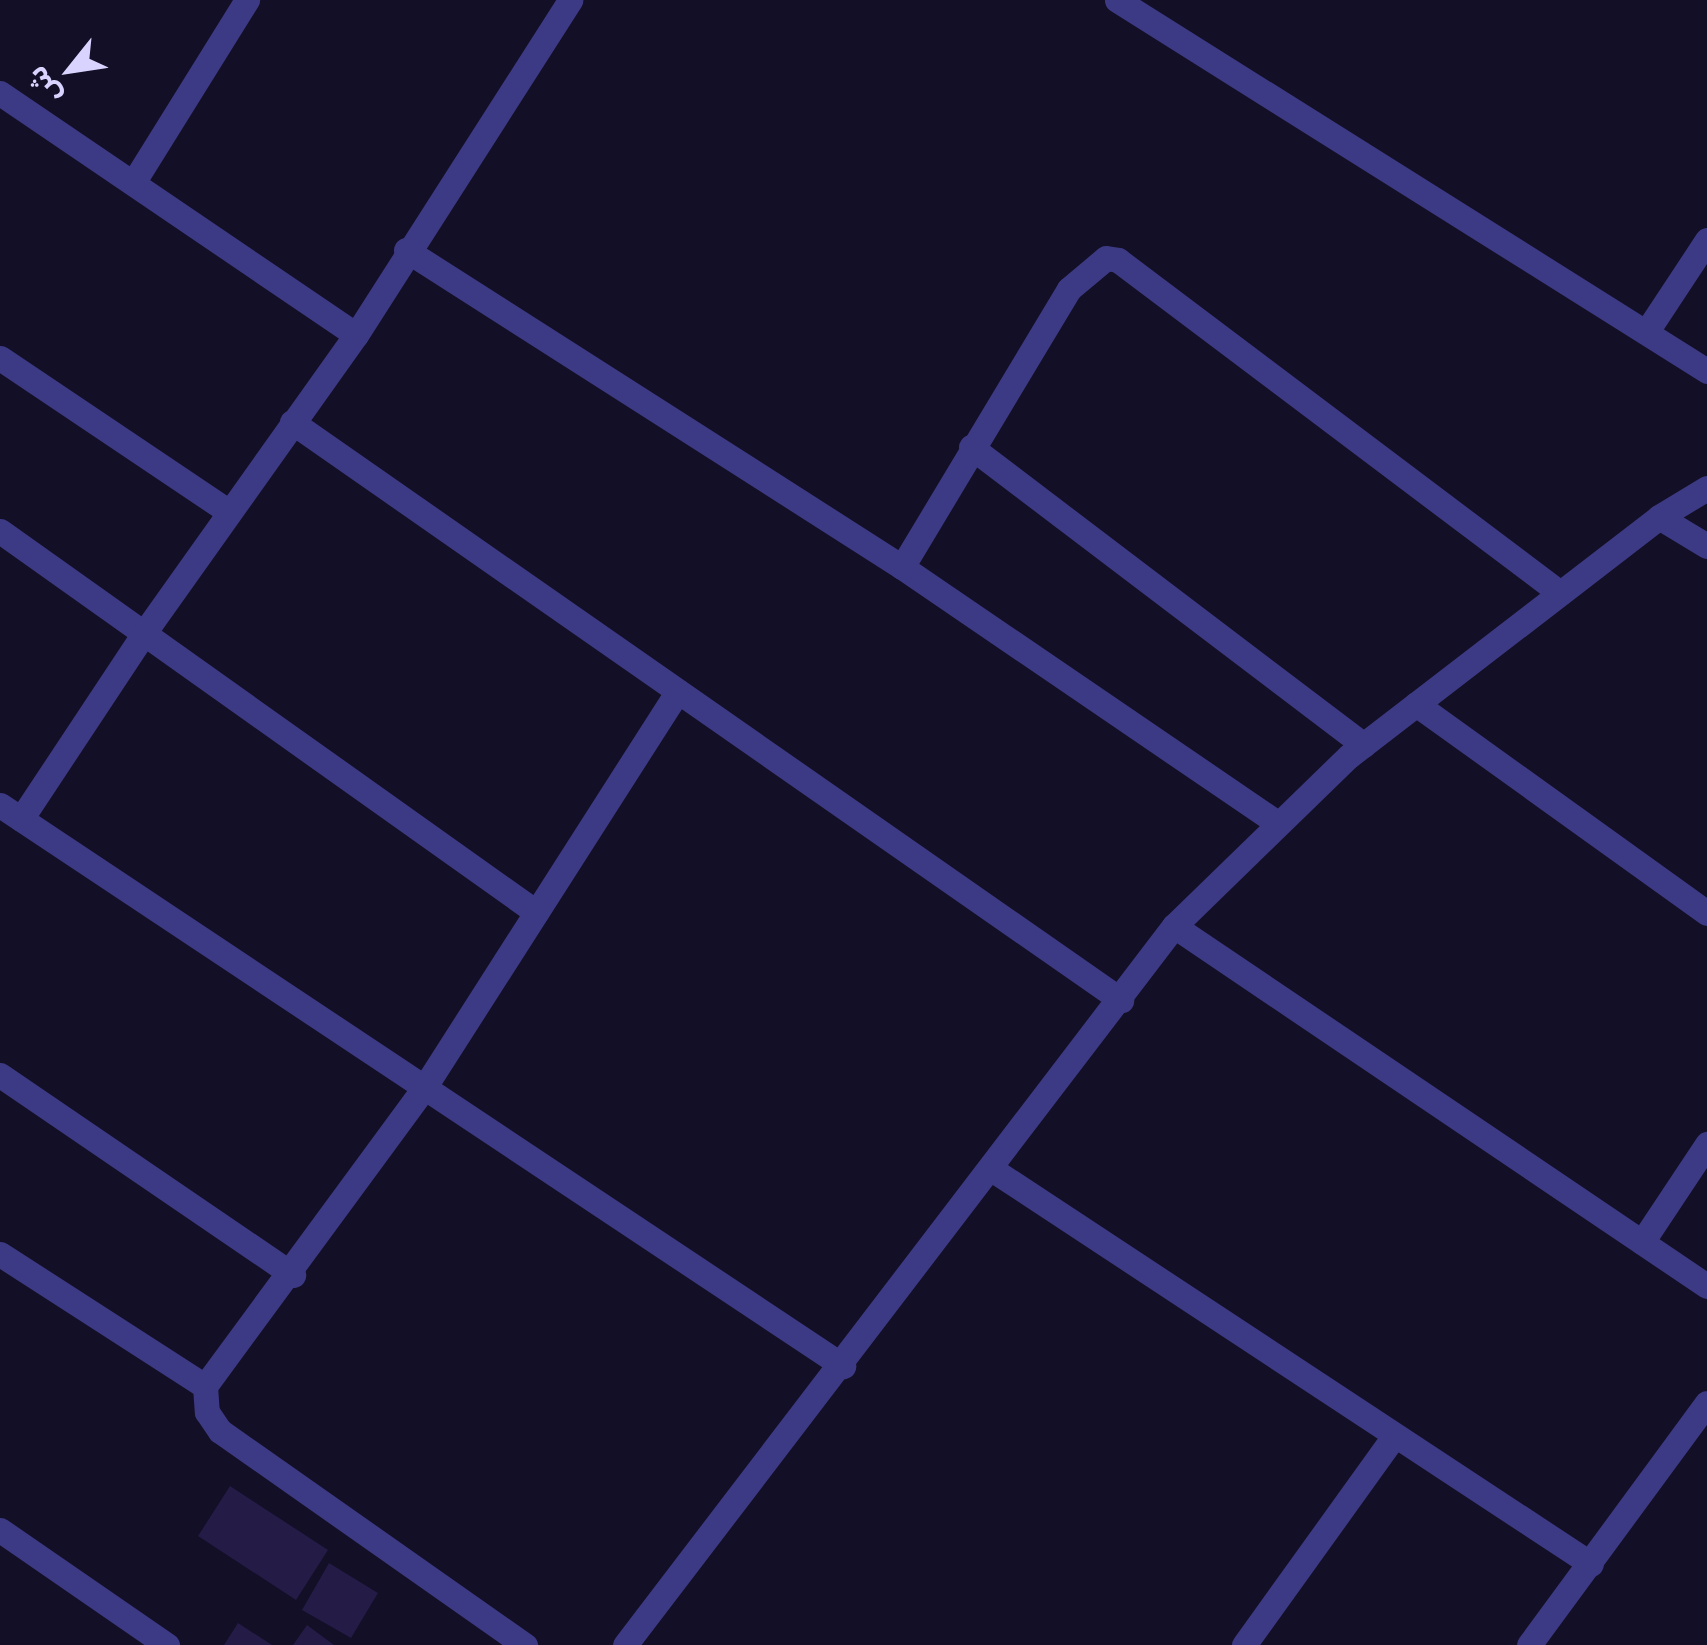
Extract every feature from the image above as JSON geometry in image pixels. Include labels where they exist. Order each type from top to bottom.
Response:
[{"type":"street","points":[[133,183],[247,0]]},
{"type":"street","points":[[570,0],[406,250],[356,335],[11,812],[843,1366]]},
{"type":"street","points":[[1117,0],[1707,371]]},
{"type":"street","points":[[0,93],[356,335]]},
{"type":"street","points":[[1647,332],[1707,240]]},
{"type":"street","points":[[406,250],[902,566],[1276,822]]},
{"type":"street","points":[[902,566],[1068,288],[1091,264],[1118,260],[1560,593]]},
{"type":"street","points":[[0,358],[229,512]]},
{"type":"street","points":[[292,422],[1121,1000]]},
{"type":"street","points":[[971,447],[1364,744]]},
{"type":"street","points":[[628,1644],[993,1170],[1174,926],[1276,822],[1364,744],[1659,517],[1707,488]]},
{"type":"street","points":[[1659,517],[1707,546]]},
{"type":"street","points":[[0,532],[536,912]]},
{"type":"street","points":[[526,1645],[220,1431],[207,1412],[205,1386],[293,1274],[424,1088],[678,691]]},
{"type":"street","points":[[1416,704],[1707,913]]},
{"type":"street","points":[[1174,926],[1707,1286]]},
{"type":"street","points":[[0,1075],[293,1274]]},
{"type":"street","points":[[1642,1242],[1707,1144]]},
{"type":"street","points":[[993,1170],[1591,1564]]},
{"type":"street","points":[[0,1254],[205,1386]]},
{"type":"street","points":[[1529,1645],[1707,1403]]},
{"type":"street","points":[[1244,1645],[1394,1436]]},
{"type":"street","points":[[0,1530],[167,1645]]},
{"type":"building","points":[[230,1486],[328,1550],[296,1600],[198,1536]]},
{"type":"building","points":[[329,1563],[378,1593],[351,1638],[302,1610]]},
{"type":"building","points":[[238,1623],[272,1645],[224,1645]]},
{"type":"building","points":[[307,1625],[334,1645],[293,1645]]}]
